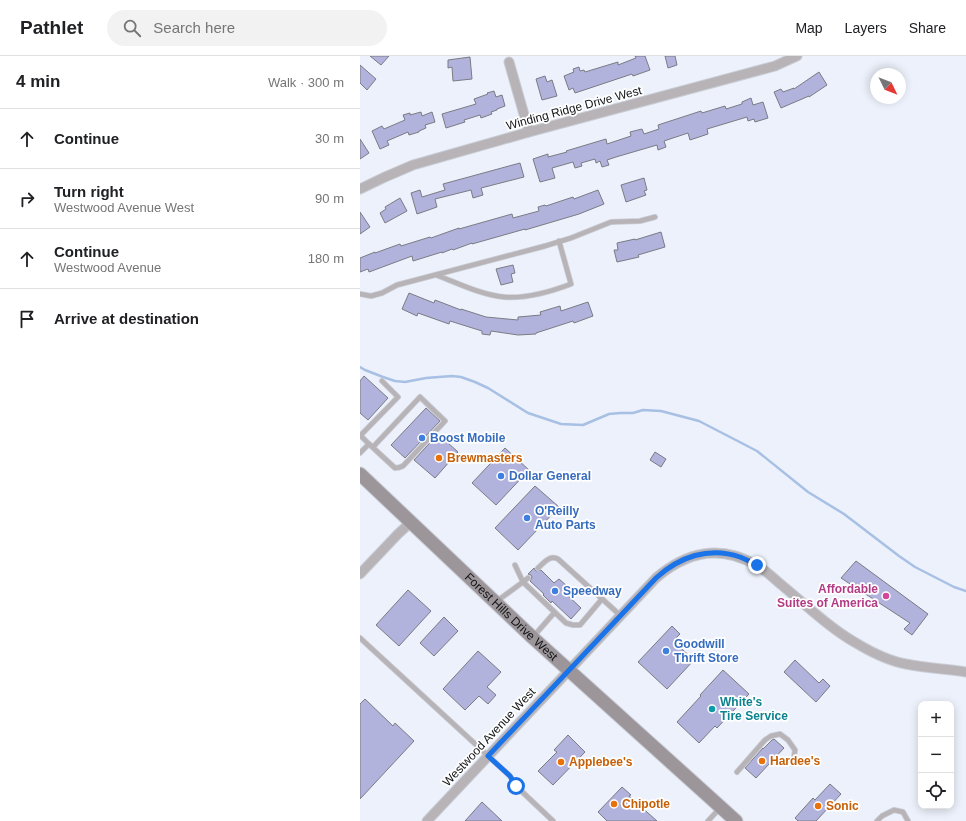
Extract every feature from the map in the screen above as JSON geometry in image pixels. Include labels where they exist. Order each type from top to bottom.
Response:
[{"type":"main road","name":"Forest Hills Drive West","points":[[360,474],[532,637],[736,821]]},
{"type":"street","name":"Winding Ridge Drive West","points":[[360,189],[413,165],[775,66],[797,56]]},
{"type":"street","points":[[509,62],[530,132]]},
{"type":"street","points":[[360,574],[411,522]]},
{"type":"street","name":"Westwood Avenue West","points":[[427,821],[656,578],[676,563],[685,558],[698,554],[724,553],[739,557],[757,565],[829,624],[854,642],[869,650],[905,664],[966,672]]},
{"type":"lane","points":[[360,294],[371,296],[382,293],[397,285],[559,241],[611,222],[640,221],[655,217]]},
{"type":"lane","points":[[436,275],[480,292],[503,297],[527,297],[549,292],[571,284],[559,241]]},
{"type":"lane","points":[[360,453],[371,445],[420,397],[445,421],[403,466],[395,468],[371,445],[360,436],[398,397],[382,381]]},
{"type":"lane","points":[[538,568],[548,558],[553,557],[558,559],[621,616]]},
{"type":"lane","points":[[515,565],[523,582],[566,624],[580,625],[602,599]]},
{"type":"lane","points":[[496,602],[528,578]]},
{"type":"lane","points":[[532,637],[554,613]]},
{"type":"lane","points":[[360,638],[510,776],[516,786],[553,821]]},
{"type":"lane","points":[[737,772],[764,740],[771,736],[780,734],[788,740],[795,750],[793,764]]},
{"type":"lane","points":[[708,821],[721,807]]},
{"type":"lane","points":[[877,821],[882,816],[894,810],[903,812],[908,821]]},
{"type":"building","points":[[370,56],[389,56],[381,65]]},
{"type":"building","points":[[635,56],[645,56],[650,70],[633,76],[632,74],[575,93],[573,88],[569,90],[564,76],[574,72],[573,69],[579,67],[580,71],[584,70],[585,72],[618,62],[618,65],[636,58]]},
{"type":"building","points":[[665,56],[675,56],[677,65],[668,68]]},
{"type":"building","points":[[470,57],[472,79],[453,81],[452,67],[448,68],[448,60]]},
{"type":"building","points":[[360,65],[376,79],[367,90],[360,83]]},
{"type":"building","points":[[819,72],[827,85],[809,97],[781,108],[774,92],[781,89],[783,92],[794,89]]},
{"type":"building","points":[[545,76],[547,82],[552,80],[557,96],[542,100],[536,79]]},
{"type":"building","points":[[494,91],[496,97],[502,95],[505,106],[491,112],[492,114],[481,118],[480,115],[446,128],[442,114],[476,104],[474,99]]},
{"type":"building","points":[[751,98],[753,105],[763,102],[768,118],[755,122],[754,119],[748,121],[747,117],[707,129],[708,134],[690,140],[688,133],[664,141],[666,147],[658,150],[657,145],[616,157],[607,160],[609,165],[602,167],[600,161],[596,163],[595,159],[581,163],[582,166],[575,168],[573,162],[552,168],[555,178],[540,182],[533,159],[548,154],[548,157],[567,152],[566,151],[606,139],[607,144],[631,136],[630,132],[642,129],[644,134],[659,129],[658,125],[701,111],[702,113],[725,106],[726,109],[742,104],[742,102]]},
{"type":"building","points":[[421,112],[422,116],[432,112],[435,122],[425,125],[426,128],[419,132],[409,135],[408,132],[387,141],[389,145],[380,149],[372,131],[382,126],[384,129],[405,120],[403,115]]},
{"type":"building","points":[[360,139],[369,153],[360,159]]},
{"type":"building","points":[[520,163],[524,177],[481,188],[483,195],[473,198],[471,190],[435,199],[437,207],[417,214],[411,193],[420,190],[422,197],[445,190],[443,184]]},
{"type":"building","points":[[644,178],[647,190],[644,191],[646,195],[626,202],[621,185]]},
{"type":"building","points":[[598,190],[604,204],[579,214],[525,230],[472,243],[413,261],[412,256],[369,272],[368,269],[360,272],[360,258],[375,252],[400,244],[401,246],[430,237],[431,238],[459,228],[512,214],[513,218],[539,211],[538,207],[546,206],[573,197],[574,199]]},
{"type":"building","points":[[400,198],[407,211],[385,223],[380,213],[386,209],[385,207]]},
{"type":"building","points":[[360,212],[370,227],[360,234]]},
{"type":"building","points":[[661,232],[665,247],[638,255],[639,257],[617,262],[614,250],[618,250],[617,243],[635,240]]},
{"type":"building","points":[[513,265],[515,273],[511,274],[513,282],[501,285],[496,269]]},
{"type":"building","points":[[409,293],[434,303],[435,300],[461,310],[486,317],[518,320],[518,317],[541,315],[540,312],[560,306],[561,311],[588,302],[593,316],[574,323],[573,321],[536,334],[518,335],[491,331],[490,335],[482,334],[482,331],[450,321],[449,324],[418,313],[417,316],[402,309]]},
{"type":"building","points":[[364,376],[388,398],[368,420],[360,413],[360,381]]},
{"type":"building","points":[[426,408],[440,421],[405,458],[391,445]]},
{"type":"building","name":"Brewmasters","points":[[438,434],[458,452],[435,478],[414,460]]},
{"type":"building","name":"Dollar General","points":[[505,448],[529,470],[496,505],[472,483]]},
{"type":"building","points":[[655,452],[666,459],[661,467],[650,460]]},
{"type":"building","name":"O'Reilly Auto Parts","points":[[535,486],[559,507],[518,550],[495,528]]},
{"type":"building","name":"Affordable Suites of America","points":[[856,561],[928,614],[912,635],[904,629],[910,623],[841,578]]},
{"type":"building","points":[[534,568],[536,571],[541,570],[554,583],[559,579],[567,586],[563,591],[581,608],[571,619],[552,601],[551,603],[530,581],[532,577],[528,574]]},
{"type":"building","points":[[408,590],[431,611],[399,646],[376,625]]},
{"type":"building","points":[[444,617],[458,631],[434,656],[420,643]]},
{"type":"building","name":"Goodwill Thrift Store","points":[[672,626],[680,634],[673,641],[694,660],[667,689],[638,662]]},
{"type":"building","points":[[478,651],[501,672],[487,687],[496,695],[488,704],[479,696],[465,710],[443,689]]},
{"type":"building","points":[[795,660],[819,683],[823,679],[830,686],[816,702],[784,672]]},
{"type":"building","name":"White's Tire Service","points":[[723,670],[749,694],[717,728],[715,726],[699,743],[677,722]]},
{"type":"building","points":[[365,699],[393,726],[395,723],[414,741],[360,799],[360,704]]},
{"type":"building","name":"Applebee's","points":[[568,735],[585,752],[553,785],[538,771],[557,752],[554,750]]},
{"type":"building","name":"Hardee's","points":[[774,739],[784,748],[756,778],[745,768],[763,748]]},
{"type":"building","name":"Sonic","points":[[830,784],[841,794],[816,821],[798,821],[795,818],[813,798],[815,800]]},
{"type":"building","points":[[622,787],[631,795],[629,796],[657,821],[607,821],[598,812]]},
{"type":"building","points":[[482,802],[502,821],[465,821]]},
{"type":"waterway","points":[[360,367],[383,377],[395,381],[405,382],[426,378],[452,376],[461,377],[488,388],[528,413],[561,424],[583,425],[609,414],[633,413],[643,410],[661,411],[699,421],[757,451],[808,492],[844,514],[915,567],[954,587],[966,591]]},
{"type":"place","name":"Boost Mobile","points":[[422,438]]},
{"type":"place","name":"Brewmasters","points":[[439,458]]},
{"type":"place","name":"Dollar General","points":[[501,476]]},
{"type":"place","name":"O'Reilly Auto Parts","points":[[527,518]]},
{"type":"place","name":"Speedway","points":[[555,591]]},
{"type":"place","name":"Affordable Suites of America","points":[[886,596]]},
{"type":"place","name":"Goodwill Thrift Store","points":[[666,651]]},
{"type":"place","name":"White's Tire Service","points":[[712,709]]},
{"type":"place","name":"Hardee's","points":[[762,761]]},
{"type":"place","name":"Applebee's","points":[[561,762]]},
{"type":"place","name":"Chipotle","points":[[614,804]]},
{"type":"place","name":"Sonic","points":[[818,806]]},
{"type":"route","points":[[516,786],[510,776],[488,756],[656,578],[676,563],[685,558],[698,554],[724,553],[739,557],[757,565]]}]
